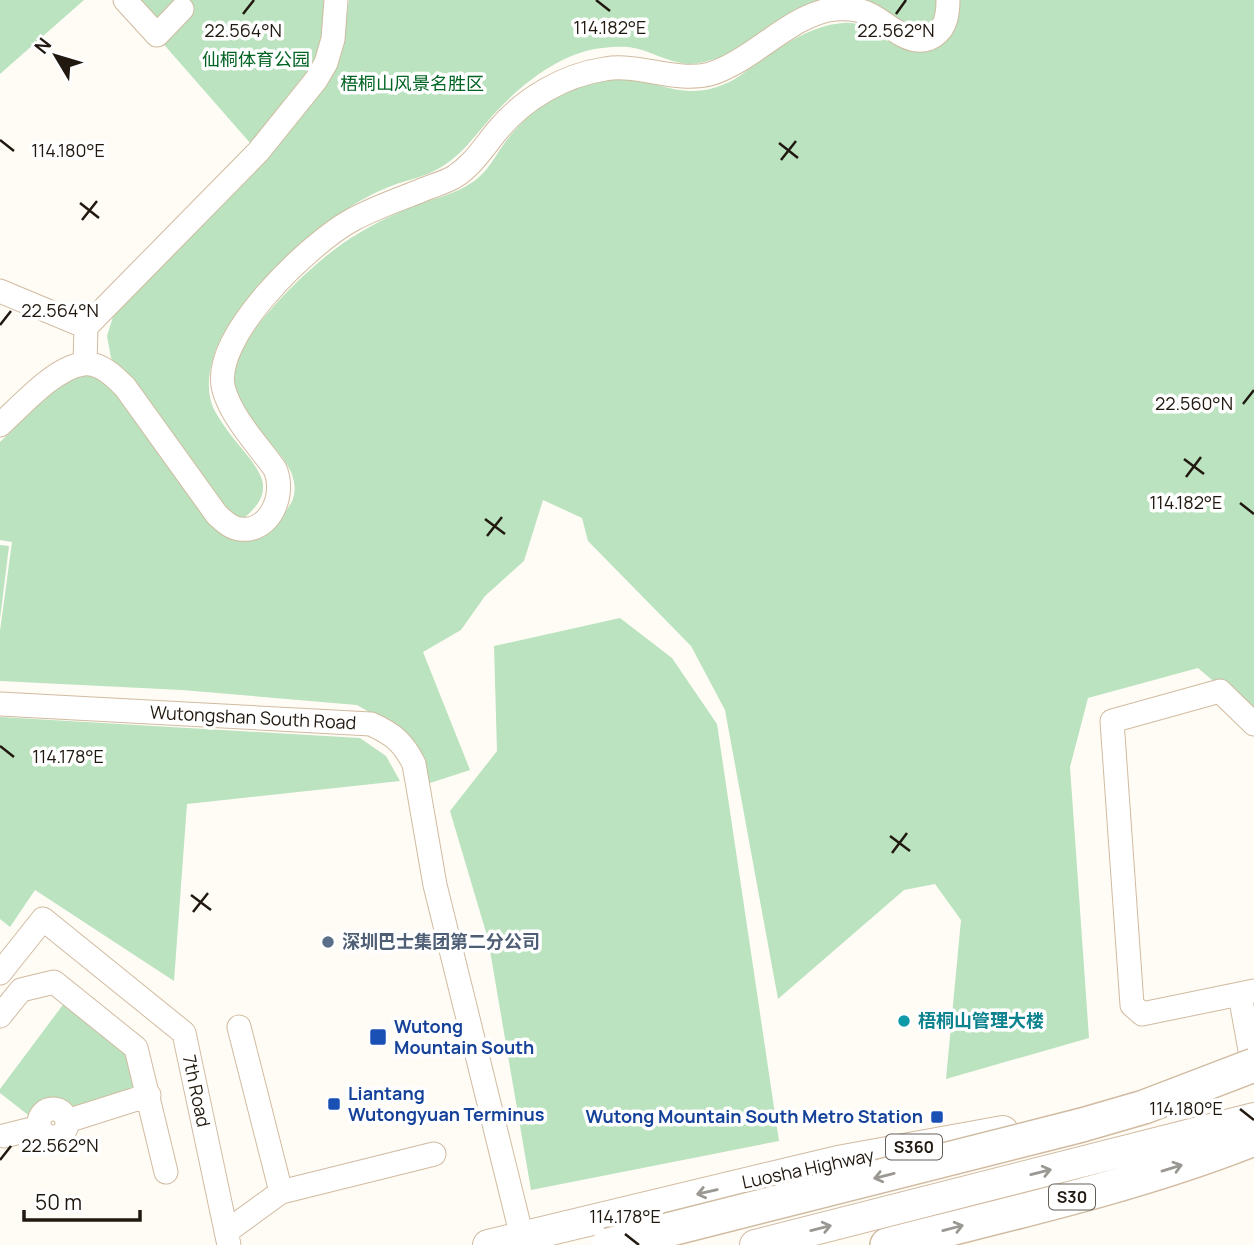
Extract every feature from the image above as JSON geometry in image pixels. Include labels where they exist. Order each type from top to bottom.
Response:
[{"type":"highway","points":[[608,1245],[1082,1125],[1144,1107],[1254,1065]]},
{"type":"highway","name":"S30","points":[[887,1245],[1079,1195],[1212,1155],[1254,1139]]},
{"type":"main road","name":"Luosha Highway","points":[[530,1242],[554,1236],[576,1223],[838,1161],[1254,1082]]},
{"type":"main road","points":[[755,1245],[1254,1118]]},
{"type":"main road","points":[[488,1245],[530,1242]]},
{"type":"street","points":[[125,0],[157,35],[182,9]]},
{"type":"street","points":[[85,363],[86,327],[258,152],[316,80],[326,63],[334,39],[336,0]]},
{"type":"street","points":[[0,425],[47,382],[68,369],[85,363],[102,368],[114,375],[125,387],[217,515],[228,525],[242,530],[255,527],[266,520],[275,508],[281,481],[228,401],[222,375],[225,357],[253,311],[280,279],[323,242],[362,215],[452,178],[470,166],[516,112],[536,96],[581,74],[626,67],[685,76],[707,75],[729,67],[813,14],[834,9],[863,11],[913,39],[925,40],[935,35],[944,25],[948,0]]},
{"type":"street","points":[[0,291],[86,327]]},
{"type":"street","points":[[1254,724],[1220,691],[1112,721],[1132,1005],[1142,1014],[1247,993],[1254,1072]]},
{"type":"street","name":"Wutongshan South Road","points":[[0,704],[371,724],[389,733],[406,747],[414,764],[435,886],[530,1242]]},
{"type":"street","name":"7th Road","points":[[0,973],[43,919],[184,1033],[227,1238]]},
{"type":"street","points":[[0,1016],[22,990],[54,982],[136,1048],[166,1172]]},
{"type":"street","points":[[239,1027],[281,1192]]},
{"type":"street","points":[[4,1136],[40,1127],[45,1135],[54,1137],[65,1130],[67,1121],[149,1095]]},
{"type":"street","points":[[227,1238],[281,1192],[434,1154]]},
{"type":"green space","points":[[0,0],[84,0],[0,74]]},
{"type":"green space","name":"仙桐体育公园","points":[[125,0],[336,0],[333,39],[258,152]]},
{"type":"green space","name":"梧桐山风景名胜区","points":[[349,0],[839,0],[743,48],[704,62],[681,63],[636,48],[612,47],[586,51],[558,62],[520,89],[450,162],[362,200],[340,213],[296,248],[257,288],[227,328],[217,347],[210,370],[209,392],[216,413],[251,460],[263,484],[263,493],[254,509],[244,518],[232,518],[215,504],[111,358],[107,336],[116,307],[344,34]]},
{"type":"green space","points":[[850,0],[940,0],[941,13],[924,32],[909,31]]},
{"type":"green space","points":[[956,0],[1254,0],[1254,716],[1198,668],[1088,698],[1070,767],[1089,1038],[946,1079],[961,920],[935,884],[904,890],[778,999],[725,710],[691,646],[588,541],[582,518],[543,500],[524,561],[485,596],[461,630],[423,652],[470,770],[430,783],[411,775],[381,719],[357,705],[182,690],[0,681],[0,631],[12,542],[0,540],[0,442],[73,375],[95,374],[112,385],[222,530],[281,518],[294,495],[293,478],[285,461],[246,415],[236,398],[233,379],[238,357],[259,324],[291,288],[326,256],[382,220],[470,184],[483,174],[510,136],[528,117],[573,87],[615,77],[631,78],[676,89],[708,89],[733,80],[782,46],[805,34],[843,23],[859,24],[904,48],[927,49]]},
{"type":"green space","points":[[0,545],[9,546],[0,619]]},
{"type":"green space","points":[[620,618],[672,658],[717,724],[779,1141],[531,1190],[488,939],[450,811],[497,751],[494,646]]},
{"type":"green space","points":[[0,717],[360,738],[386,756],[400,781],[187,804],[174,981],[35,890],[10,927],[0,919]]},
{"type":"green space","points":[[65,1002],[129,1053],[143,1088],[74,1111],[63,1103],[53,1101],[35,1111],[32,1118],[0,1093],[0,1089]]},
{"type":"place","name":"深圳巴士集团第二分公司","points":[[328,942]]},
{"type":"place","name":"梧桐山管理大楼","points":[[904,1021]]},
{"type":"place","name":"Wutong Mountain South","points":[[378,1037]]},
{"type":"place","name":"Liantang Wutongyuan Terminus","points":[[334,1104]]},
{"type":"place","name":"Wutong Mountain South Metro Station","points":[[937,1117]]}]
